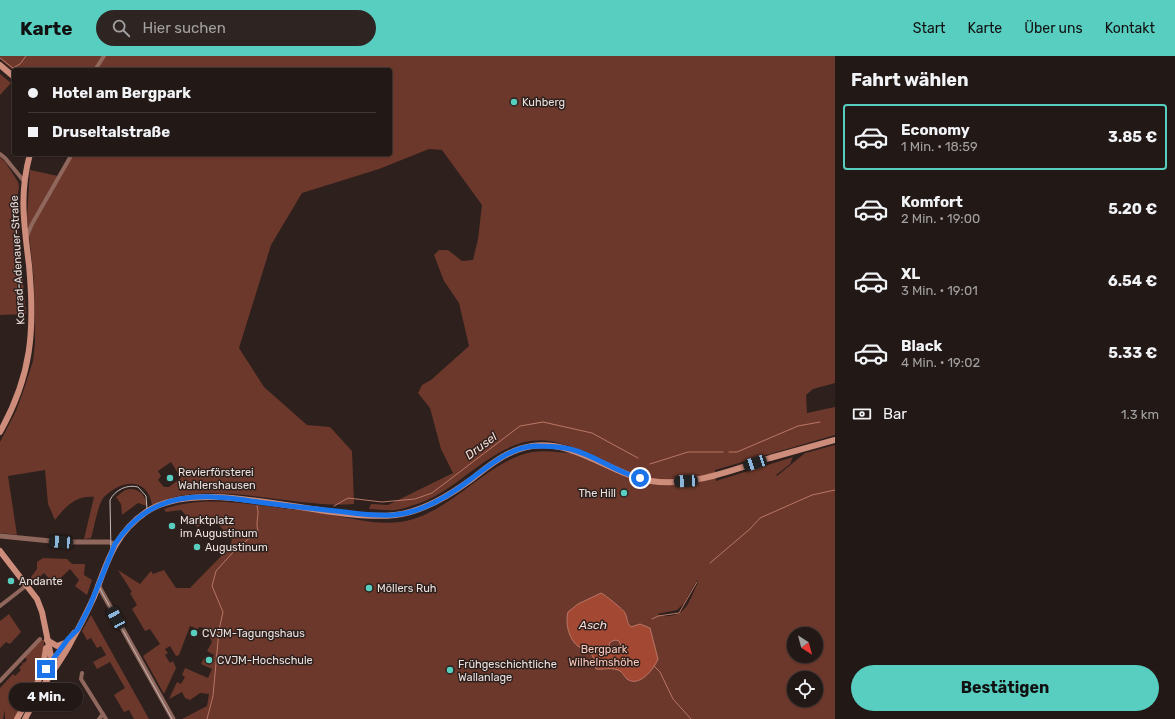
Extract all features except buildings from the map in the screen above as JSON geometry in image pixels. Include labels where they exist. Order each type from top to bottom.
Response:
[{"type":"main road","points":[[0,65],[12,75]]},
{"type":"main road","name":"Konrad-Adenauer-Straße","points":[[0,432],[15,405],[25,376],[30,349],[31,316],[29,266],[25,240],[23,180],[29,156]]},
{"type":"main road","points":[[25,719],[50,675],[63,656],[89,608],[115,544],[135,521],[154,507],[182,499],[206,496],[328,511],[393,515],[408,513],[444,498],[496,460],[512,452],[532,446],[550,446],[571,449],[629,475],[663,482],[696,480],[835,440]]},
{"type":"main road","points":[[0,551],[37,599],[52,661],[50,675]]},
{"type":"main road","points":[[17,719],[42,674],[66,641],[78,629]]},
{"type":"main road","points":[[47,640],[57,646],[66,641]]},
{"type":"main road","points":[[42,674],[47,640]]},
{"type":"street","points":[[96,68],[104,56]]},
{"type":"street","points":[[0,154],[23,180]]},
{"type":"street","points":[[25,240],[32,224],[71,156]]},
{"type":"street","points":[[0,536],[61,542],[109,542],[115,544]]},
{"type":"street","points":[[0,606],[27,585]]},
{"type":"street","points":[[98,585],[173,719]]},
{"type":"street","points":[[0,681],[40,639]]},
{"type":"street","points":[[82,673],[81,679],[106,719]]},
{"type":"street","points":[[99,719],[103,714]]},
{"type":"green space","name":"Bergpark Wilhelmshöhe","points":[[0,56],[835,56],[835,383],[813,389],[806,395],[807,413],[835,407],[835,435],[715,470],[716,481],[793,457],[790,464],[776,475],[777,476],[805,453],[835,445],[835,719],[182,719],[207,706],[209,694],[200,693],[190,700],[185,698],[182,692],[169,699],[177,682],[181,684],[185,677],[182,675],[185,668],[208,678],[212,669],[201,664],[204,658],[211,662],[214,655],[207,651],[212,642],[206,628],[199,627],[198,629],[190,626],[179,655],[176,656],[170,646],[165,649],[168,653],[165,655],[170,663],[173,661],[176,668],[164,694],[143,656],[160,644],[150,629],[145,631],[132,609],[137,605],[130,593],[132,592],[118,570],[140,584],[151,571],[153,574],[164,570],[176,588],[190,588],[229,548],[232,540],[214,519],[197,527],[181,510],[166,512],[164,509],[192,503],[219,502],[315,512],[377,522],[387,523],[406,521],[424,515],[440,507],[501,464],[517,457],[538,451],[569,453],[571,446],[550,441],[534,441],[520,444],[506,449],[492,457],[442,492],[426,500],[396,510],[369,509],[371,504],[388,505],[453,473],[441,449],[430,408],[418,393],[422,385],[431,380],[469,346],[459,303],[444,281],[434,255],[439,250],[448,250],[462,261],[473,260],[478,239],[482,205],[442,150],[429,149],[379,169],[302,193],[271,245],[239,348],[264,387],[307,425],[330,427],[352,451],[354,504],[330,504],[224,494],[199,494],[174,497],[152,505],[145,489],[139,485],[125,484],[111,491],[104,497],[98,510],[91,538],[84,539],[94,497],[76,500],[67,506],[55,520],[48,504],[45,470],[8,476],[17,535],[0,533],[0,442],[16,411],[24,389],[33,361],[35,343],[34,280],[27,217],[30,170],[58,176],[69,156],[392,156],[392,68],[12,68],[12,69],[0,59]],"holes":[[[171,462],[181,478],[169,487],[164,487],[158,480],[161,476],[158,471]],[[697,580],[698,583],[689,603],[680,613],[668,616],[657,614],[677,610],[684,603]]]},
{"type":"green space","points":[[0,74],[11,83],[0,95]]},
{"type":"green space","points":[[0,157],[6,163],[18,182],[19,187],[16,205],[26,314],[0,315]]},
{"type":"green space","points":[[125,490],[137,490],[142,494],[147,506],[138,503],[122,515],[121,504],[116,497]]},
{"type":"green space","points":[[43,558],[67,559],[72,564],[85,564],[84,575],[92,580],[87,595],[75,586],[79,580],[70,569],[54,584],[44,573],[34,582],[31,577],[37,569],[37,562]]},
{"type":"green space","points":[[9,614],[21,632],[10,644],[6,642],[0,648],[0,621]]},
{"type":"green space","points":[[91,615],[149,719],[134,719],[129,710],[124,712],[114,695],[125,688],[110,662],[97,669],[93,662],[106,655],[101,646],[97,648],[91,638],[87,640],[82,631]]},
{"type":"green space","points":[[41,640],[44,640],[42,661],[29,691],[14,719],[5,719],[5,710],[3,719],[0,719],[0,688],[13,674],[15,676],[21,670],[19,668],[23,664],[21,662],[24,663],[27,660],[25,657]]},
{"type":"water","name":"Asch","points":[[601,593],[624,611],[628,624],[631,627],[640,624],[650,628],[658,659],[646,676],[636,681],[632,681],[627,679],[618,670],[596,669],[594,659],[589,650],[578,646],[568,631],[568,612],[578,604]],"holes":[[[612,641],[619,641],[621,646],[618,651],[614,652],[610,648],[609,644]]]},
{"type":"waterway","points":[[0,58],[13,68],[20,64],[26,56]]},
{"type":"waterway","name":"Drusel","points":[[334,506],[348,498],[382,502],[415,499],[432,493],[520,426],[543,422],[592,433],[638,458]]},
{"type":"waterway","name":"Drusel","points":[[729,452],[737,452],[798,426],[820,422]]},
{"type":"waterway","name":"Drusel","points":[[650,464],[688,452],[723,452]]},
{"type":"waterway","points":[[710,563],[750,529],[760,518],[812,495],[835,490]]},
{"type":"waterway","name":"Drusel","points":[[207,719],[213,696],[219,630],[223,612],[212,586],[216,571],[235,550],[258,531],[257,506]]},
{"type":"waterway","points":[[652,619],[658,616],[679,613],[697,582]]},
{"type":"waterway","points":[[654,666],[660,672],[673,699],[691,719]]},
{"type":"tram line","points":[[111,554],[110,500],[115,493],[126,487],[138,487],[146,496],[147,509],[119,540],[100,577],[99,587],[172,719]]},
{"type":"place","name":"Kuhberg","points":[[514,102]]},
{"type":"place","name":"Revierförsterei Wahlershausen","points":[[170,478]]},
{"type":"place","name":"The Hill","points":[[624,493]]},
{"type":"place","name":"Marktplatz im Augustinum","points":[[172,526]]},
{"type":"place","name":"Augustinum","points":[[197,547]]},
{"type":"place","name":"Andante","points":[[11,581]]},
{"type":"place","name":"Möllers Ruh","points":[[369,588]]},
{"type":"place","name":"CVJM-Tagungshaus","points":[[194,633]]},
{"type":"place","name":"CVJM-Hochschule","points":[[209,660]]},
{"type":"place","name":"Frühgeschichtliche Wallanlage","points":[[450,670]]},
{"type":"route","points":[[46,669],[68,639],[78,629],[89,608],[100,577],[115,544],[121,535],[128,526],[149,510],[170,501],[206,496],[357,514],[393,515],[408,513],[444,498],[496,460],[512,452],[532,446],[550,446],[571,449],[629,475],[640,478]]}]
